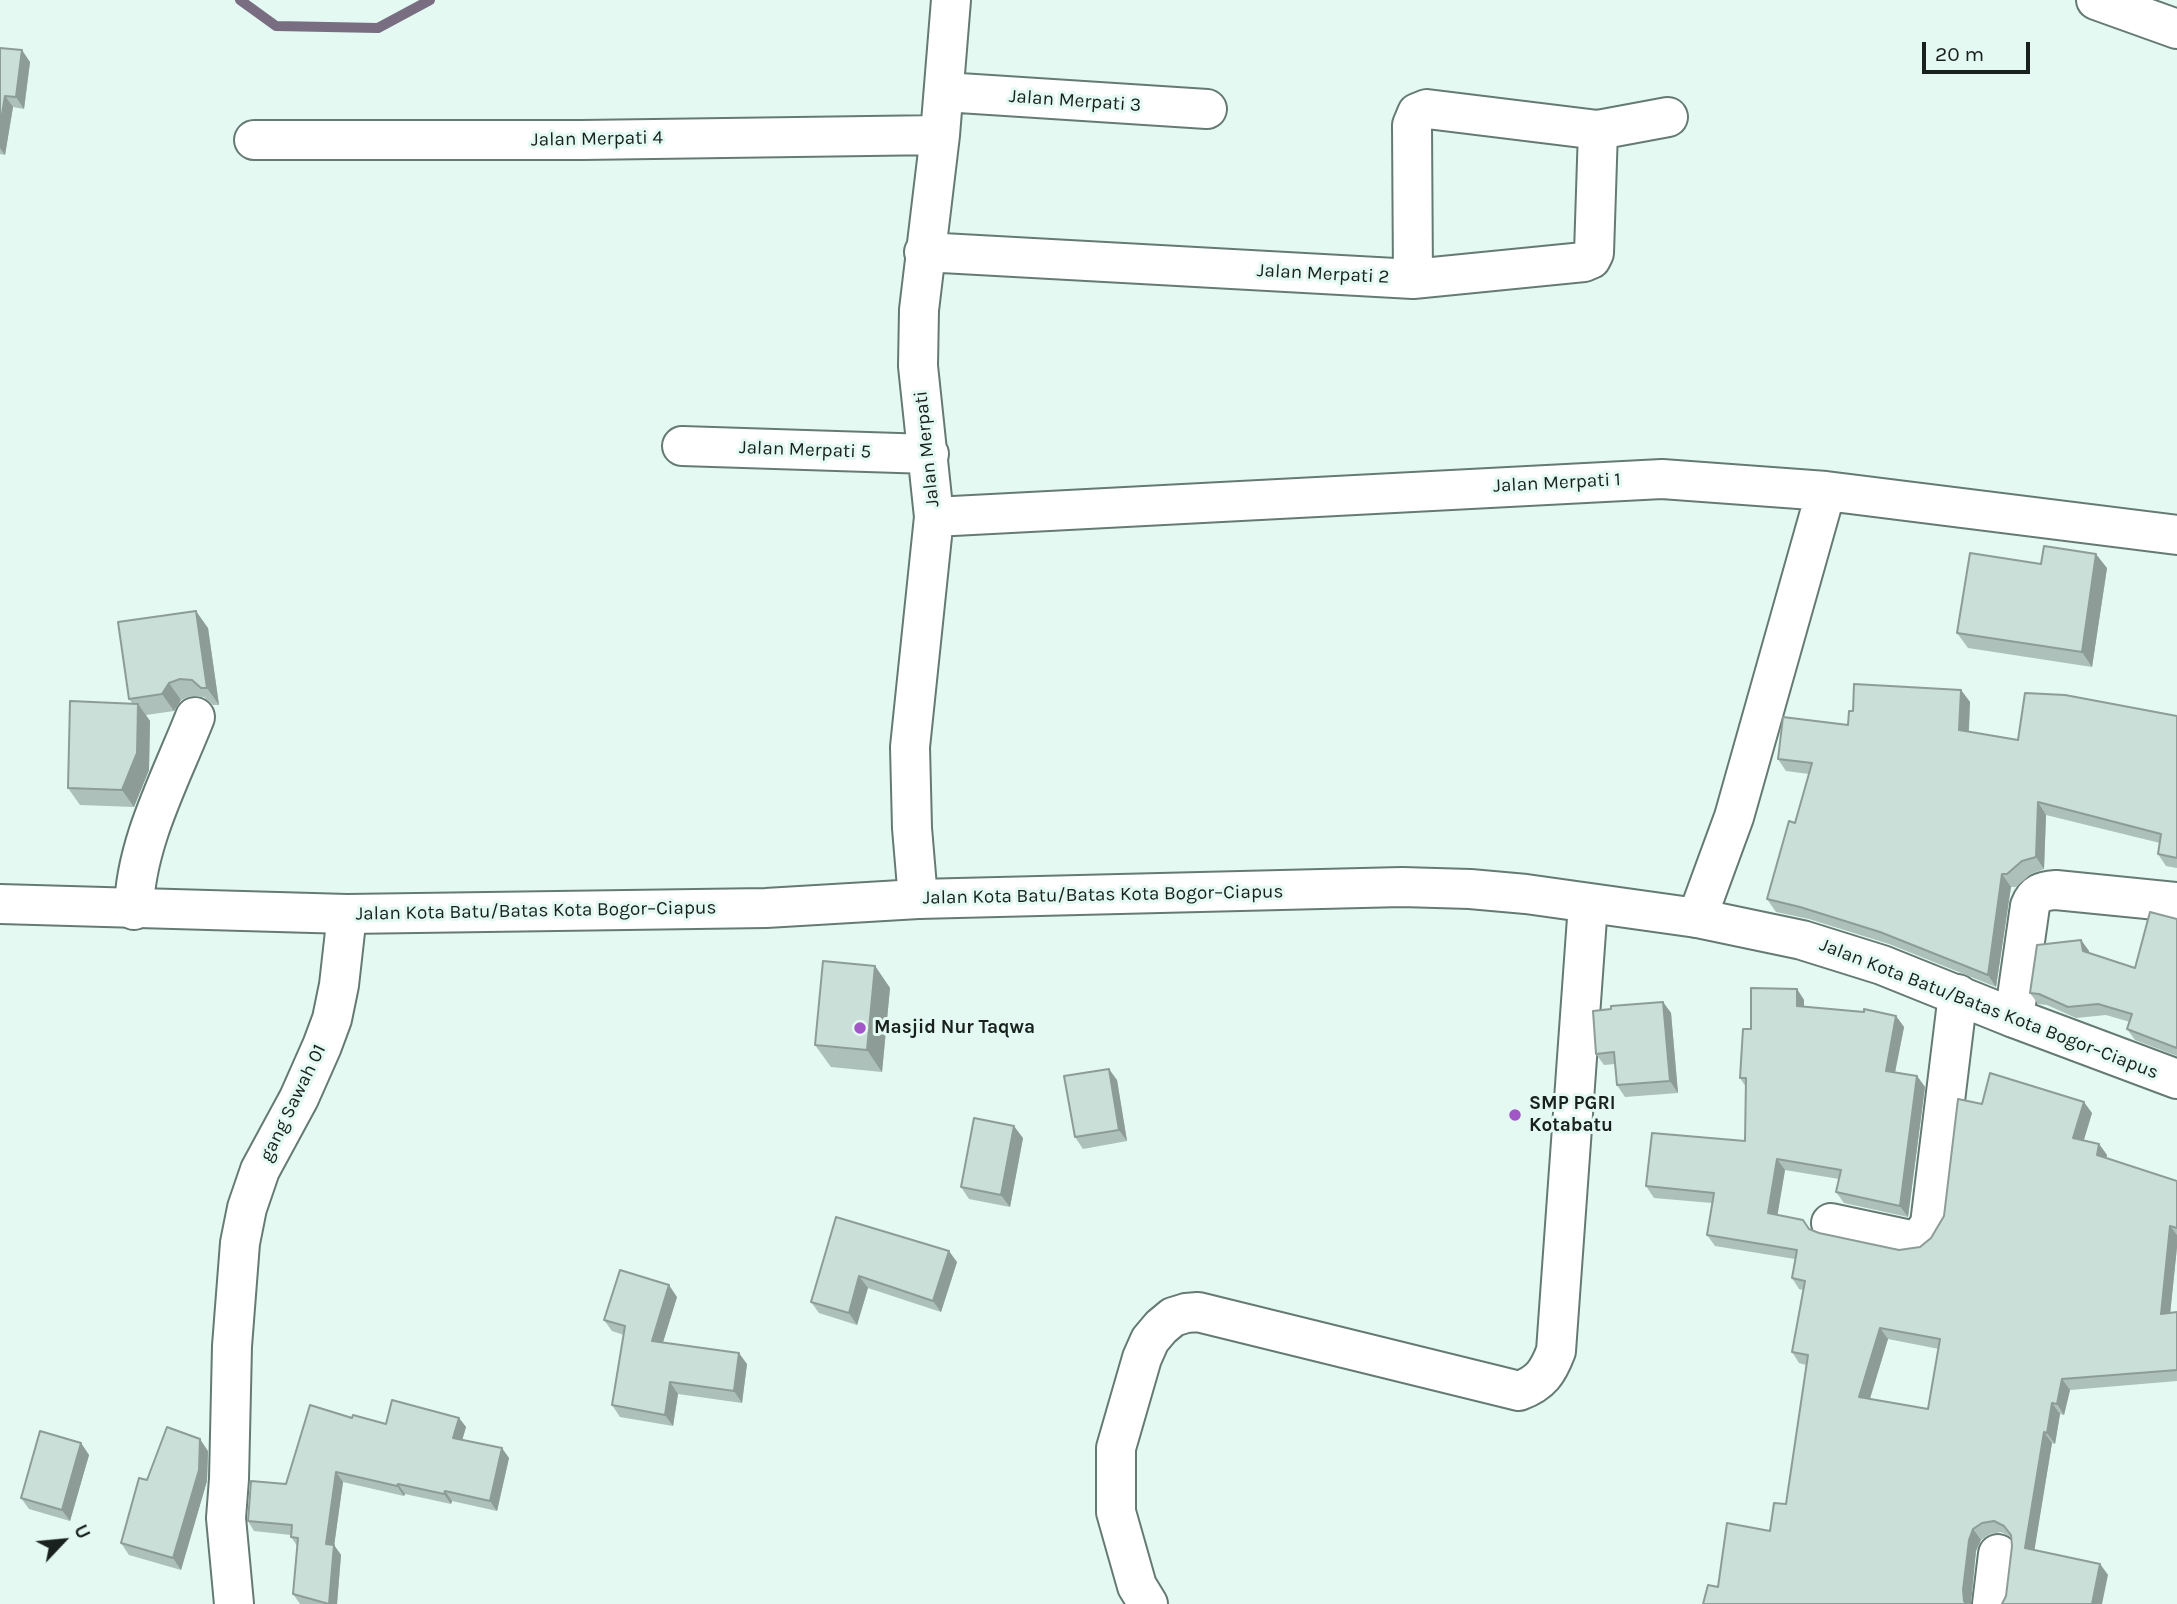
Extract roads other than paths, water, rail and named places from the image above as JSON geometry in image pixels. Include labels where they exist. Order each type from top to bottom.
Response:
[{"type":"street","name":"Jalan Merpati","points":[[918,899],[912,828],[910,747],[934,516],[918,366],[919,310],[940,135],[951,0]]},
{"type":"street","points":[[2096,0],[2177,29]]},
{"type":"street","name":"Jalan Merpati 3","points":[[944,92],[1207,110]]},
{"type":"street","points":[[1413,279],[1412,125],[1417,113],[1427,109],[1598,130],[1668,117]]},
{"type":"street","name":"Jalan Merpati 2","points":[[925,252],[1413,279],[1584,262],[1591,260],[1594,253],[1598,130]]},
{"type":"street","name":"Jalan Merpati 4","points":[[254,140],[582,140],[940,135]]},
{"type":"street","name":"Jalan Merpati 5","points":[[682,446],[929,454]]},
{"type":"street","name":"Jalan Merpati 1","points":[[934,516],[1662,479],[1826,491],[2177,535]]},
{"type":"street","points":[[1697,918],[1741,794],[1826,491]]},
{"type":"street","points":[[134,910],[134,887],[143,848],[195,717]]},
{"type":"street","name":"Jalan Kota Batu/Batas Kota Bogor–Ciapus","points":[[0,904],[134,910],[347,914],[766,908],[918,899],[1402,887],[1470,889],[1526,894],[1697,918],[1802,940],[1882,965],[2177,1079]]},
{"type":"street","points":[[2014,1018],[2030,906],[2033,897],[2039,892],[2056,890],[2177,902]]},
{"type":"street","points":[[1148,1604],[1137,1586],[1116,1512],[1116,1448],[1142,1358],[1155,1334],[1173,1317],[1198,1312],[1519,1391],[1530,1387],[1546,1375],[1556,1351],[1587,904]]},
{"type":"street","name":"gang Sawah 01","points":[[233,1604],[226,1518],[235,1291],[242,1231],[256,1183],[299,1098],[332,1019],[339,985],[347,914]]},
{"type":"street","points":[[1831,1223],[1911,1240],[1921,1237],[1930,1224],[1958,994]]},
{"type":"street","points":[[1992,1604],[1998,1554]]},
{"type":"waterway","points":[[240,0],[276,26],[378,28],[430,0]]},
{"type":"place","name":"Masjid Nur Taqwa","points":[[860,1028]]},
{"type":"place","name":"SMP PGRI Kotabatu","points":[[1515,1115]]}]
